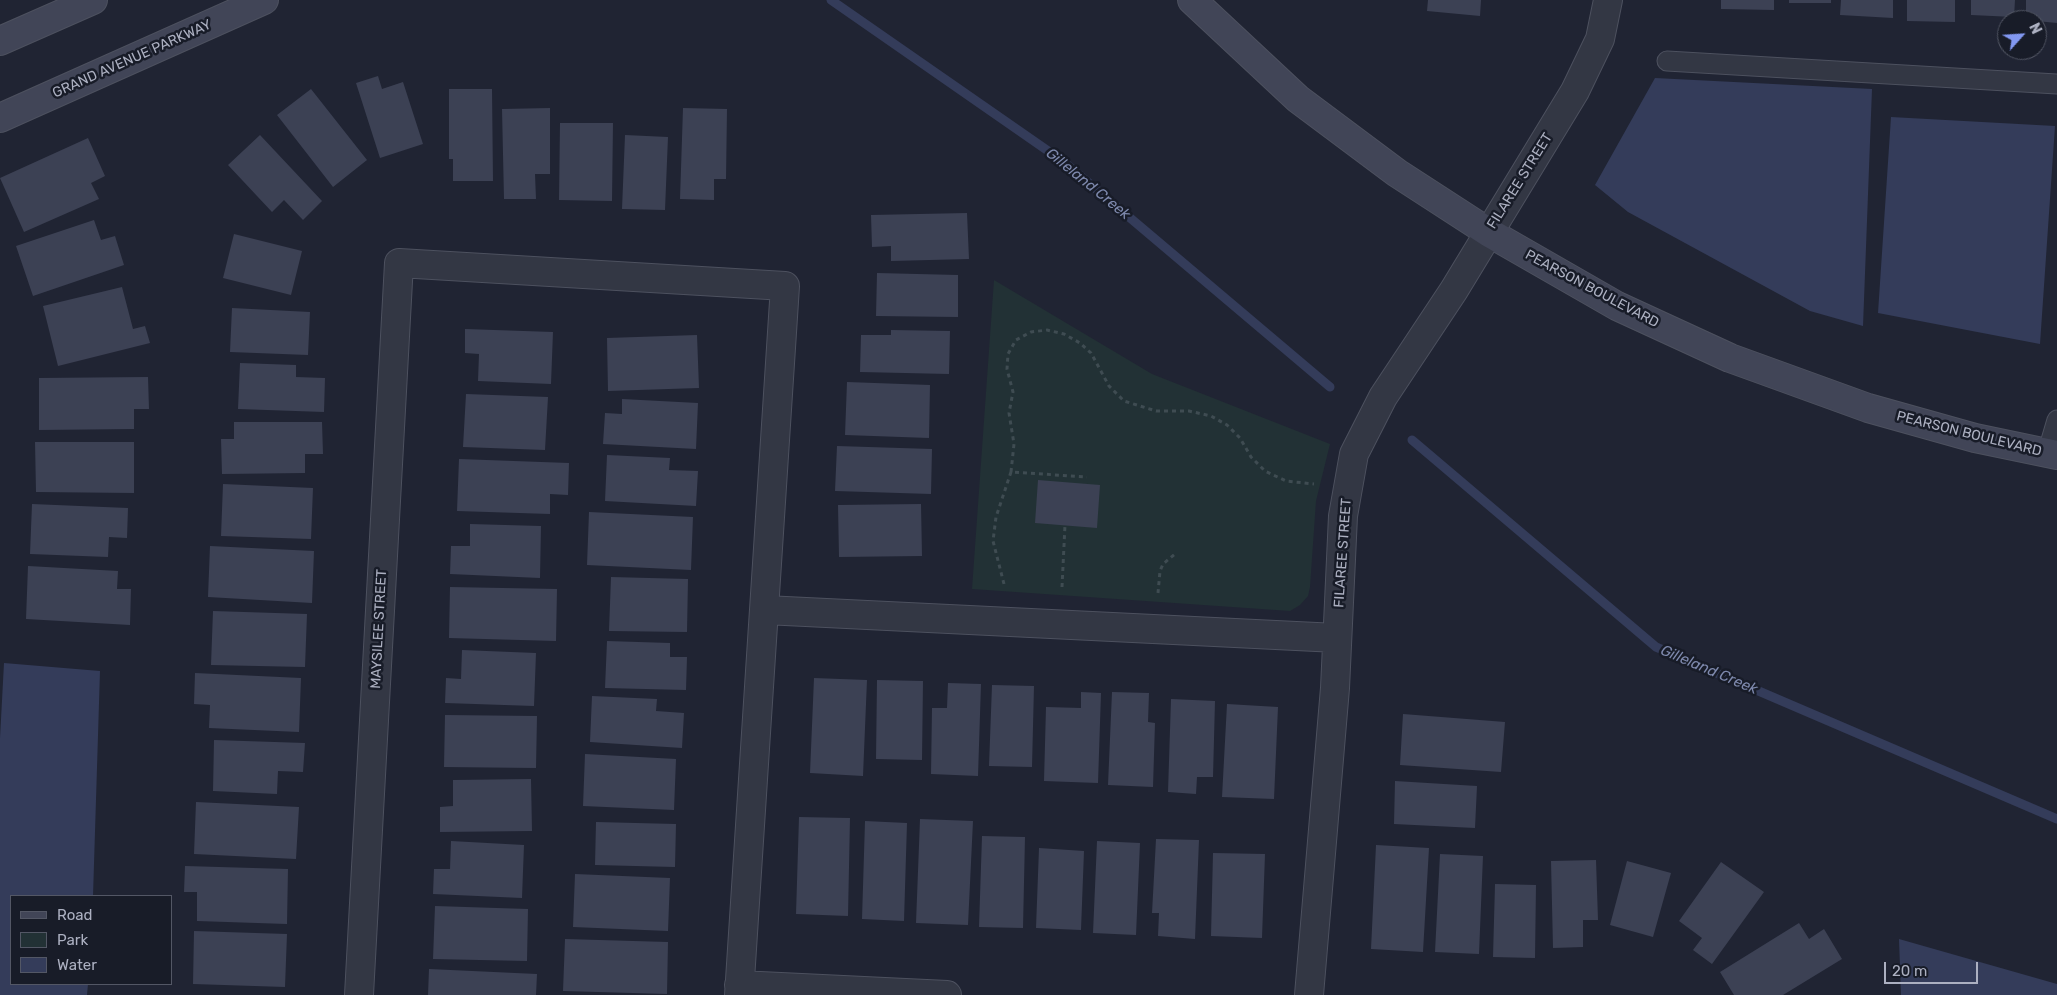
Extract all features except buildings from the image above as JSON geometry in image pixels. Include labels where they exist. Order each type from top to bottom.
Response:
[{"type":"street","points":[[0,41],[93,0]]},
{"type":"street","name":"GRAND AVENUE PARKWAY","points":[[0,118],[264,0]]},
{"type":"street","name":"PEARSON BOULEVARD","points":[[1192,0],[1298,99],[1397,173],[1488,232],[1617,306],[1730,358],[1868,408],[1975,438],[2052,455]]},
{"type":"street","name":"FILAREE STREET","points":[[1309,995],[1335,688],[1343,516],[1354,454],[1383,397],[1454,290],[1575,91],[1600,39],[1608,0]]},
{"type":"street","name":"MAYSILEE STREET","points":[[359,995],[399,263],[785,286],[765,610]]},
{"type":"street","points":[[947,995],[739,990],[765,610],[1337,638]]},
{"type":"lane","points":[[1667,61],[2057,84]]},
{"type":"lane","points":[[2052,455],[2057,420]]},
{"type":"path","points":[[1004,584],[993,541],[996,517],[1011,472],[1014,444],[1009,413],[1013,392],[1007,369],[1008,354],[1016,340],[1031,332],[1047,330],[1064,334],[1080,343],[1090,353],[1109,386],[1124,401],[1156,411],[1189,411],[1211,416],[1227,425],[1240,438],[1251,457],[1265,471],[1286,481],[1314,484]]},
{"type":"path","points":[[1011,472],[1087,477]]},
{"type":"path","points":[[1062,587],[1065,525]]},
{"type":"path","points":[[1158,593],[1160,571],[1163,564],[1176,554]]},
{"type":"green space","points":[[994,280],[1152,374],[1330,444],[1316,501],[1310,587],[1308,596],[1300,605],[1290,611],[972,589]]},
{"type":"water","points":[[1655,78],[1872,89],[1863,326],[1810,311],[1628,212],[1595,185]]},
{"type":"water","points":[[1891,117],[2055,126],[2040,344],[1878,313]]},
{"type":"water","points":[[4,663],[100,671],[93,895],[10,895],[10,985],[88,985],[87,995],[0,995],[0,738]]},
{"type":"water","points":[[1899,939],[2057,984],[2057,995],[1901,995]]},
{"type":"waterway","name":"Gilleland Creek","points":[[831,0],[1064,162],[1330,387]]},
{"type":"waterway","name":"Gilleland Creek","points":[[1412,440],[1656,647],[2057,819]]}]
